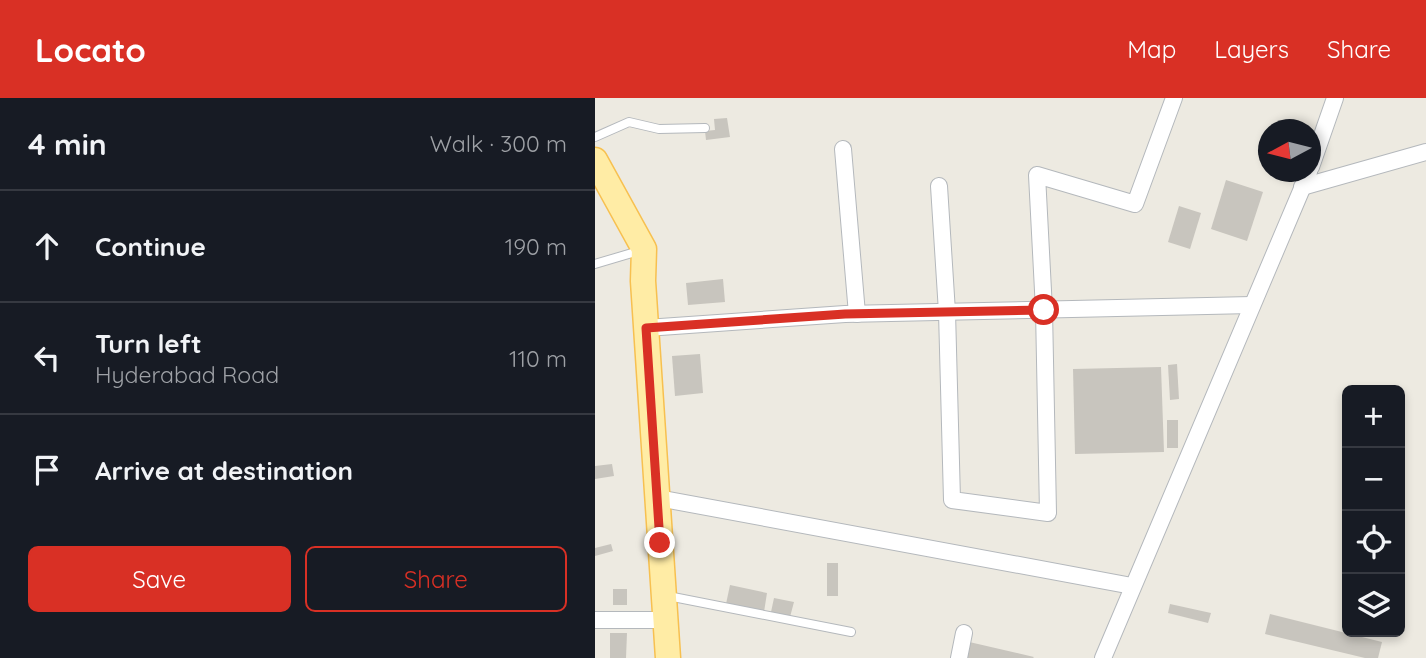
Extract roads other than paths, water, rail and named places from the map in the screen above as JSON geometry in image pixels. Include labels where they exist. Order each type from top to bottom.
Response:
[{"type":"main road","points":[[595,160],[644,250],[643,281],[668,658]]},
{"type":"street","points":[[939,186],[947,312],[952,500],[1048,513],[1044,310],[1037,175],[1135,204],[1174,98]]},
{"type":"street","points":[[1321,138],[1335,98]]},
{"type":"street","points":[[843,149],[857,314]]},
{"type":"street","points":[[1321,175],[1426,152]]},
{"type":"street","points":[[1103,658],[1304,182]]},
{"type":"street","points":[[646,328],[857,314],[1252,305]]},
{"type":"street","points":[[657,498],[1132,586]]},
{"type":"street","points":[[595,620],[665,608]]},
{"type":"street","points":[[959,658],[964,633]]},
{"type":"lane","points":[[595,137],[629,122],[659,128],[705,128]]},
{"type":"lane","points":[[595,264],[644,250]]},
{"type":"lane","points":[[665,608],[851,632]]}]
